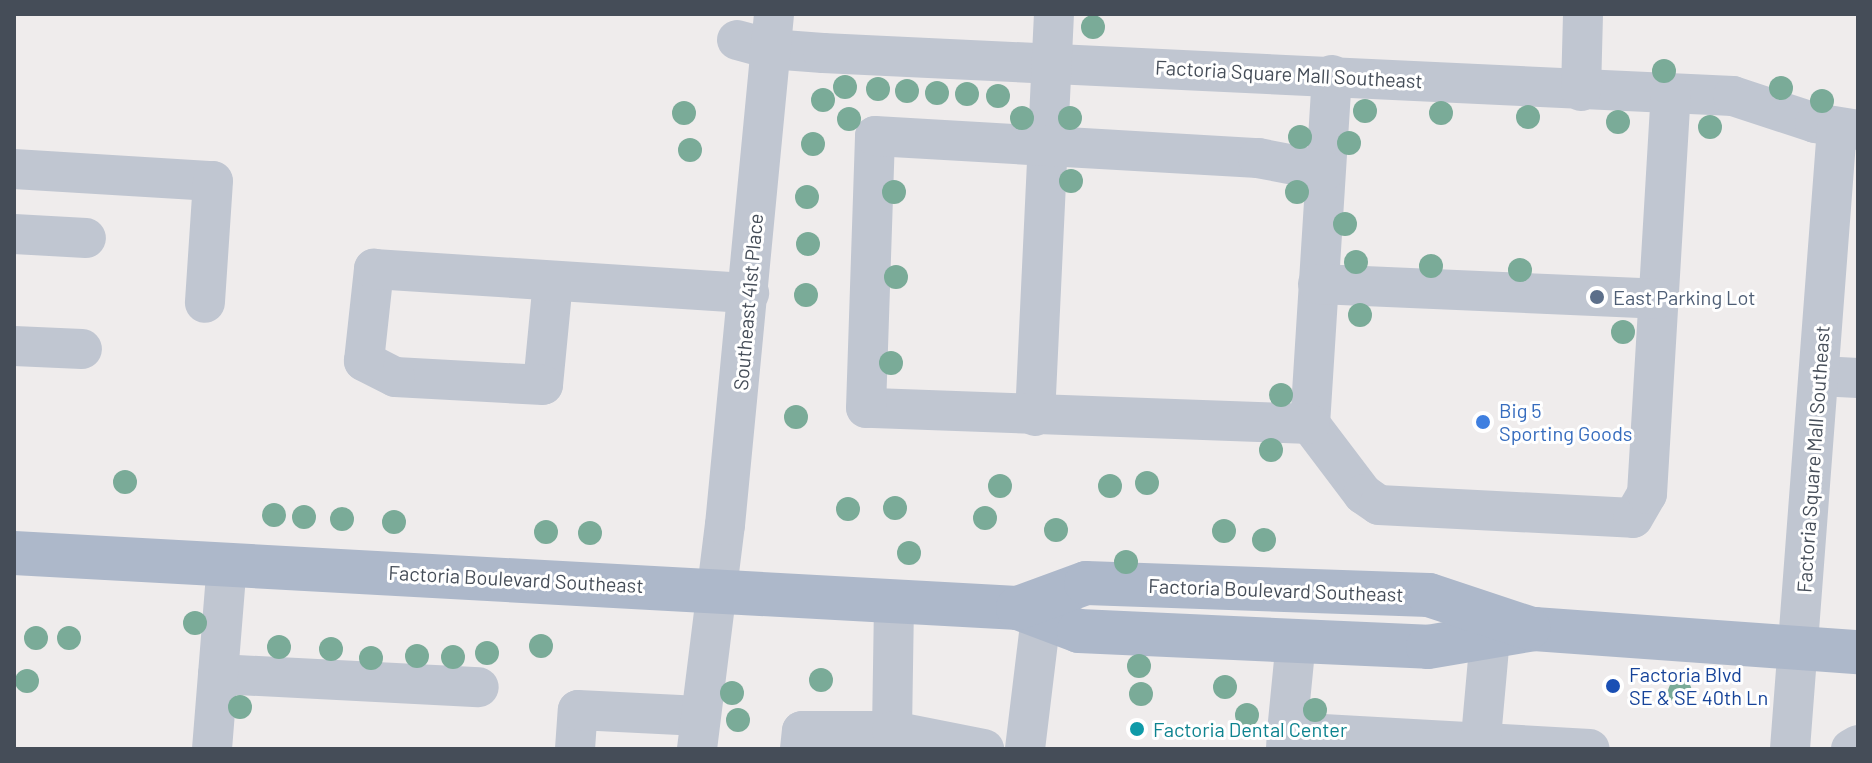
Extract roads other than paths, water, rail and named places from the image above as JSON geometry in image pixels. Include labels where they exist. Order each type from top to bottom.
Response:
[{"type":"main road","name":"Factoria Boulevard Southeast","points":[[14,553],[894,602],[1030,612],[1079,631],[1428,647],[1534,629]]},
{"type":"main road","name":"Factoria Boulevard Southeast","points":[[1030,612],[1086,583],[1429,595],[1534,629],[1858,652]]},
{"type":"street","points":[[1035,416],[1054,14]]},
{"type":"street","points":[[1581,91],[1583,14]]},
{"type":"street","name":"Factoria Square Mall Southeast","points":[[760,34],[1051,62],[1581,91],[1733,96],[1848,129],[1819,376],[1790,749]]},
{"type":"street","name":"Southeast 41st Place","points":[[699,732],[719,590],[749,293],[760,34]]},
{"type":"street","points":[[1332,75],[1310,424],[1363,494],[1379,505],[1633,518],[1647,494],[1671,95]]},
{"type":"street","points":[[1310,424],[866,408],[875,136],[1258,158],[1325,171]]},
{"type":"street","points":[[14,169],[213,181],[205,303]]},
{"type":"street","points":[[14,234],[86,238]]},
{"type":"street","points":[[553,281],[543,385],[395,377],[364,361],[374,269],[749,293]]},
{"type":"street","points":[[1318,284],[1658,299]]},
{"type":"street","points":[[14,346],[82,349]]},
{"type":"street","points":[[1819,376],[1858,378]]},
{"type":"street","points":[[212,749],[227,564]]},
{"type":"street","points":[[892,731],[894,602]]},
{"type":"street","points":[[1025,749],[1030,612]]},
{"type":"street","points":[[1480,746],[1490,638]]},
{"type":"street","points":[[1296,641],[1286,740],[1590,749]]},
{"type":"street","points":[[218,674],[479,687]]},
{"type":"street","points":[[575,749],[578,710],[699,732]]},
{"type":"street","points":[[800,749],[802,731],[892,731],[961,746]]},
{"type":"street","points":[[1851,749],[1858,745]]},
{"type":"place","name":"East Parking Lot","points":[[1597,297]]},
{"type":"place","name":"Big 5 Sporting Goods","points":[[1483,422]]},
{"type":"place","name":"Factoria Blvd SE & SE 40th Ln","points":[[1613,686]]},
{"type":"place","name":"Factoria Dental Center","points":[[1137,729]]}]
